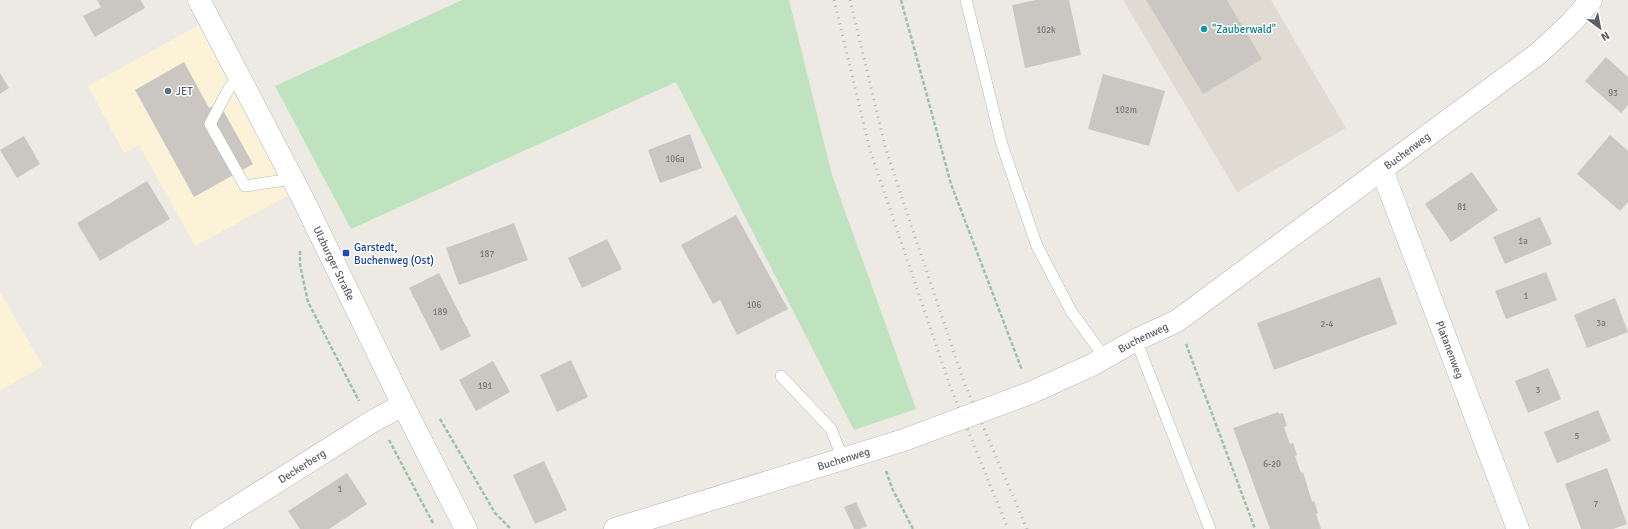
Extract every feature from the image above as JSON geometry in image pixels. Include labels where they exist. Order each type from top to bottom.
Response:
[{"type":"street","name":"Ulzburger Straße","points":[[199,0],[292,179],[403,405],[466,529]]},
{"type":"street","name":"Buchenweg","points":[[616,529],[901,441],[1030,393],[1105,358],[1136,340],[1177,321],[1539,53],[1571,23],[1591,0]]},
{"type":"street","name":"Platanenweg","points":[[1382,170],[1518,529]]},
{"type":"street","name":"Deckerberg","points":[[202,529],[373,421],[403,405]]},
{"type":"lane","points":[[966,0],[1002,144],[1037,246],[1071,311],[1105,358]]},
{"type":"lane","points":[[239,76],[228,90],[210,124],[245,186],[292,179]]},
{"type":"lane","points":[[1136,340],[1210,529]]},
{"type":"lane","points":[[781,376],[831,430],[843,459]]},
{"type":"path","points":[[901,0],[951,184],[1030,393]]},
{"type":"path","points":[[1177,321],[1255,529]]},
{"type":"path","points":[[878,448],[892,488],[913,529]]},
{"type":"shaded area","points":[[1123,0],[1271,0],[1346,128],[1237,192]]},
{"type":"shaded area","points":[[201,24],[293,193],[195,246],[139,145],[124,153],[88,86]]},
{"type":"shaded area","points":[[0,292],[43,366],[0,391]]},
{"type":"green space","points":[[462,0],[789,0],[832,175],[916,409],[854,430],[676,82],[351,229],[275,86]]},
{"type":"building","points":[[97,0],[141,0],[145,8],[95,37],[83,16],[101,7]]},
{"type":"building","points":[[1036,0],[1069,0],[1081,55],[1025,68],[1012,5]]},
{"type":"building","name":"\"Zauberwald\"","points":[[1146,0],[1227,0],[1262,59],[1203,94]]},
{"type":"building","points":[[1606,57],[1628,77],[1628,105],[1621,113],[1585,81]]},
{"type":"building","points":[[184,62],[209,108],[219,103],[253,164],[194,197],[135,90]]},
{"type":"building","points":[[0,73],[9,88],[0,94]]},
{"type":"building","points":[[1103,74],[1165,91],[1149,146],[1088,129]]},
{"type":"building","points":[[690,134],[702,168],[660,183],[648,150]]},
{"type":"building","points":[[1610,135],[1628,151],[1628,202],[1620,211],[1577,174]]},
{"type":"building","points":[[24,136],[40,164],[17,178],[0,150]]},
{"type":"building","points":[[1472,172],[1498,210],[1451,242],[1425,204]]},
{"type":"building","points":[[147,181],[170,219],[100,261],[77,223]]},
{"type":"building","points":[[736,215],[788,309],[737,335],[720,300],[713,304],[681,245]]},
{"type":"building","points":[[1540,217],[1552,244],[1505,264],[1493,237]]},
{"type":"building","points":[[514,223],[528,260],[459,285],[446,248]]},
{"type":"building","points":[[607,239],[622,269],[582,288],[568,258]]},
{"type":"building","points":[[1546,272],[1557,300],[1506,319],[1495,291]]},
{"type":"building","points":[[439,273],[471,336],[441,351],[409,288]]},
{"type":"building","points":[[1380,277],[1397,324],[1274,370],[1257,323]]},
{"type":"building","points":[[1615,298],[1628,332],[1587,348],[1574,315]]},
{"type":"building","points":[[571,360],[588,397],[557,412],[540,375]]},
{"type":"building","points":[[493,361],[510,392],[476,411],[459,380]]},
{"type":"building","points":[[1548,368],[1561,399],[1528,413],[1515,381]]},
{"type":"building","points":[[1598,410],[1611,441],[1557,463],[1544,432]]},
{"type":"building","points":[[1278,412],[1279,414],[1283,413],[1287,426],[1284,427],[1290,444],[1293,443],[1297,455],[1295,456],[1301,473],[1303,472],[1312,502],[1314,501],[1318,513],[1316,514],[1321,529],[1270,529],[1233,428]]},
{"type":"building","points":[[544,461],[567,510],[535,524],[513,475]]},
{"type":"building","points":[[1607,468],[1627,524],[1613,529],[1581,529],[1565,484]]},
{"type":"building","points":[[347,473],[367,504],[329,529],[300,529],[288,511]]},
{"type":"building","points":[[856,502],[867,526],[860,529],[854,529],[844,507]]},
{"type":"railway","points":[[834,0],[870,150],[950,386],[1008,529]]},
{"type":"railway","points":[[850,0],[885,146],[894,174],[964,382],[1027,529]]},
{"type":"place","name":"\"Zauberwald\"","points":[[1204,29]]},
{"type":"place","name":"JET","points":[[168,91]]},
{"type":"place","name":"Garstedt, Buchenweg (Ost)","points":[[346,253]]}]
